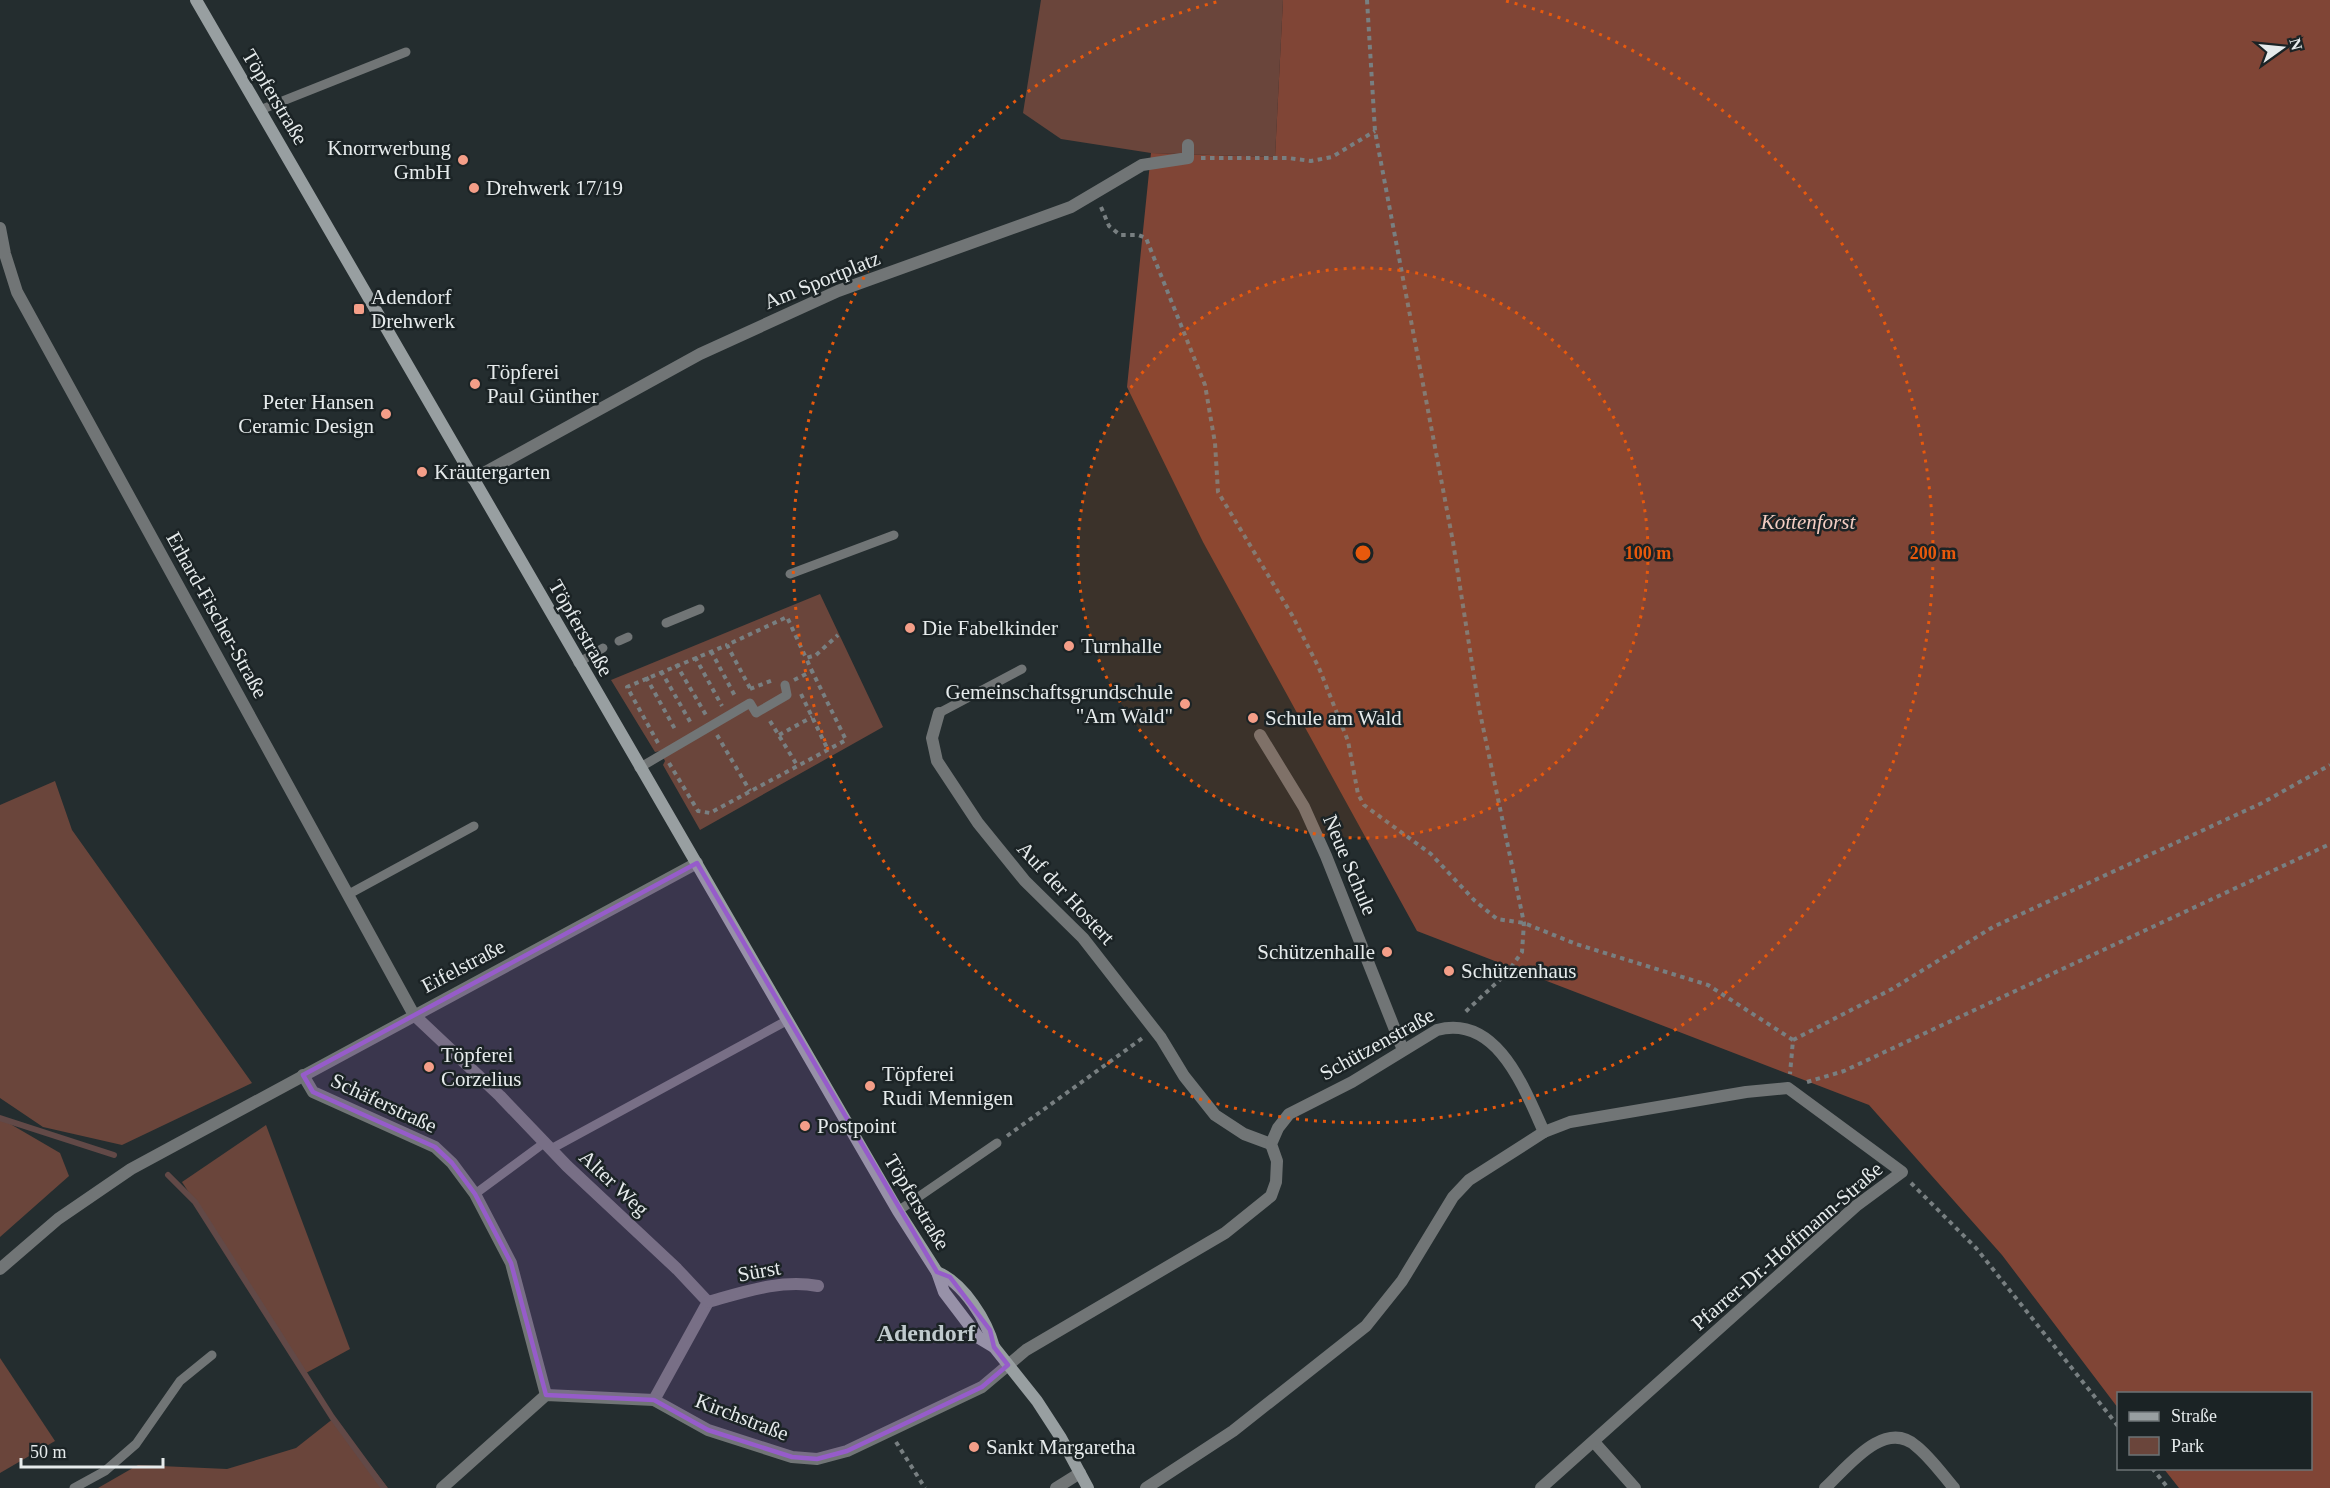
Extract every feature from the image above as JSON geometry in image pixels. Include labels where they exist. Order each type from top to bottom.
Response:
[{"type":"main road","name":"Töpferstraße","points":[[196,0],[578,663],[697,863],[898,1211],[937,1272],[950,1278],[990,1330],[994,1347],[1037,1401],[1088,1488]]},
{"type":"street","name":"Am Sportplatz","points":[[474,479],[700,354],[838,291],[1071,207],[1142,165],[1188,151]]},
{"type":"street","name":"Erhard-Fischer-Straße","points":[[0,228],[5,254],[17,292],[414,1015]]},
{"type":"street","name":"Auf der Hostert","points":[[939,713],[932,738],[937,761],[978,823],[1025,881],[1083,938],[1155,1030],[1184,1076],[1215,1114],[1244,1134],[1271,1144]]},
{"type":"street","name":"Neue Schule","points":[[1260,735],[1304,807],[1326,856],[1403,1050]]},
{"type":"street","name":"Eifelstraße","points":[[0,1269],[58,1219],[131,1169],[697,863]]},
{"type":"street","name":"Alter Weg","points":[[414,1015],[500,1096],[708,1302]]},
{"type":"street","name":"Schützenstraße","points":[[1271,1144],[1278,1128],[1289,1114],[1352,1082],[1437,1030],[1452,1025],[1484,1036],[1503,1055],[1524,1089],[1544,1132]]},
{"type":"street","name":"Schäferstraße","points":[[303,1075],[313,1092],[435,1147],[452,1162],[475,1194],[511,1263],[546,1395]]},
{"type":"street","points":[[1146,1488],[1233,1431],[1366,1326],[1402,1281],[1452,1197],[1469,1180],[1544,1132],[1570,1122],[1746,1092],[1788,1089]]},
{"type":"street","name":"Pfarrer-Dr.-Hoffmann-Straße","points":[[1541,1488],[1856,1206],[1902,1172],[1788,1089]]},
{"type":"street","points":[[1008,1365],[1035,1344],[1206,1245],[1260,1208],[1271,1196],[1276,1182],[1277,1161],[1271,1144]]},
{"type":"street","name":"Sürst","points":[[708,1302],[760,1287],[803,1283],[818,1286]]},
{"type":"street","points":[[654,1400],[708,1302]]},
{"type":"street","name":"Kirchstraße","points":[[546,1395],[654,1400],[708,1430],[792,1457],[817,1459],[847,1450],[982,1387],[1008,1365]]},
{"type":"street","points":[[442,1488],[546,1395]]},
{"type":"street","points":[[1825,1488],[1878,1441],[1896,1436],[1916,1444],[1954,1488]]},
{"type":"street","points":[[1594,1442],[1635,1488]]},
{"type":"street","points":[[1056,1488],[1080,1473]]},
{"type":"lane","points":[[260,110],[406,52]]},
{"type":"lane","points":[[790,573],[894,535]]},
{"type":"lane","points":[[666,623],[700,609]]},
{"type":"lane","points":[[578,663],[603,648]]},
{"type":"lane","name":"Auf der Hostert","points":[[939,713],[1022,669]]},
{"type":"lane","points":[[639,768],[697,735],[748,700],[756,713],[764,710],[787,695],[784,685]]},
{"type":"lane","points":[[349,894],[474,826]]},
{"type":"lane","points":[[475,1194],[548,1146],[788,1020]]},
{"type":"lane","points":[[898,1211],[996,1143]]},
{"type":"lane","points":[[74,1488],[105,1471],[136,1444],[180,1381],[212,1355]]},
{"type":"path","points":[[1366,0],[1375,131],[1453,542],[1479,708],[1524,923],[1522,952],[1507,973],[1476,999],[1452,1025]]},
{"type":"path","points":[[1188,151],[1311,161],[1332,157],[1375,131]]},
{"type":"path","points":[[1095,194],[1109,226],[1120,236],[1137,234],[1146,238],[1205,385],[1215,443],[1218,492],[1292,615],[1319,668],[1348,741],[1358,794],[1364,805],[1431,854],[1486,912],[1503,921],[1524,923],[1576,944],[1708,985],[1793,1040]]},
{"type":"path","points":[[660,748],[627,687],[787,617],[846,740],[710,813],[698,811],[669,763]]},
{"type":"path","points":[[807,658],[816,655],[838,634]]},
{"type":"path","points":[[711,651],[736,699],[748,700],[750,688],[727,645]]},
{"type":"path","points":[[695,657],[723,709]]},
{"type":"path","points":[[661,671],[697,735]]},
{"type":"path","points":[[750,688],[777,679],[784,685],[812,671]]},
{"type":"path","points":[[646,677],[683,743]]},
{"type":"path","points":[[795,680],[828,750]]},
{"type":"path","points":[[764,710],[797,765]]},
{"type":"path","points":[[779,735],[812,717]]},
{"type":"path","points":[[1793,1040],[1892,989],[1993,927],[2262,803],[2330,765]]},
{"type":"path","points":[[1793,1040],[1788,1089],[1844,1071],[2330,844]]},
{"type":"path","points":[[996,1143],[1155,1030]]},
{"type":"path","points":[[1902,1172],[1976,1248],[2117,1425]]},
{"type":"path","points":[[901,1453],[925,1488]]},
{"type":"path","points":[[2154,1470],[2168,1488]]},
{"type":"highlighted area","points":[[697,863],[937,1272],[950,1277],[990,1330],[994,1347],[1008,1365],[982,1387],[847,1451],[817,1459],[792,1457],[708,1430],[654,1400],[546,1395],[511,1263],[475,1194],[452,1163],[435,1147],[313,1092],[303,1075]]},
{"type":"green space","points":[[1041,0],[1283,0],[1275,157],[1151,153],[1061,139],[1023,113]]},
{"type":"green space","name":"Kottenforst","points":[[1283,0],[2330,0],[2330,1488],[2179,1488],[2165,1470],[2312,1470],[2312,1392],[2117,1392],[2117,1407],[2002,1255],[1869,1105],[1417,931],[1203,542],[1127,387],[1151,153],[1275,157]]},
{"type":"green space","points":[[820,594],[883,727],[700,830],[663,765],[665,761],[660,751],[655,752],[611,680]]},
{"type":"green space","points":[[55,781],[72,830],[252,1083],[122,1145],[43,1127],[0,1098],[0,805]]},
{"type":"green space","points":[[0,1118],[60,1153],[69,1176],[0,1237]]},
{"type":"green space","points":[[266,1125],[350,1349],[306,1373],[182,1182]]},
{"type":"green space","points":[[0,1358],[55,1441],[0,1473]]},
{"type":"green space","points":[[334,1418],[388,1488],[98,1488],[138,1465],[227,1469],[296,1448]]},
{"type":"waterway","points":[[0,1118],[114,1155]]},
{"type":"waterway","points":[[168,1175],[195,1202],[332,1417],[384,1488]]},
{"type":"place","name":"Knorrwerbung GmbH","points":[[463,160]]},
{"type":"place","name":"Drehwerk 17/19","points":[[474,188]]},
{"type":"place","name":"Adendorf Drehwerk","points":[[359,309]]},
{"type":"place","name":"Töpferei Paul Günther","points":[[475,384]]},
{"type":"place","name":"Peter Hansen Ceramic Design","points":[[386,414]]},
{"type":"place","name":"Kräutergarten","points":[[422,472]]},
{"type":"place","name":"Die Fabelkinder","points":[[910,628]]},
{"type":"place","name":"Turnhalle","points":[[1069,646]]},
{"type":"place","name":"Gemeinschaftsgrundschule \"Am Wald\"","points":[[1185,704]]},
{"type":"place","name":"Schule am Wald","points":[[1253,718]]},
{"type":"place","name":"Schützenhalle","points":[[1387,952]]},
{"type":"place","name":"Schützenhaus","points":[[1449,971]]},
{"type":"place","name":"Töpferei Corzelius","points":[[429,1067]]},
{"type":"place","name":"Töpferei Rudi Mennigen","points":[[870,1086]]},
{"type":"place","name":"Postpoint","points":[[805,1126]]},
{"type":"place","name":"Sankt Margaretha","points":[[974,1447]]},
{"type":"district","name":"Adendorf","points":[[926,1333]]}]
